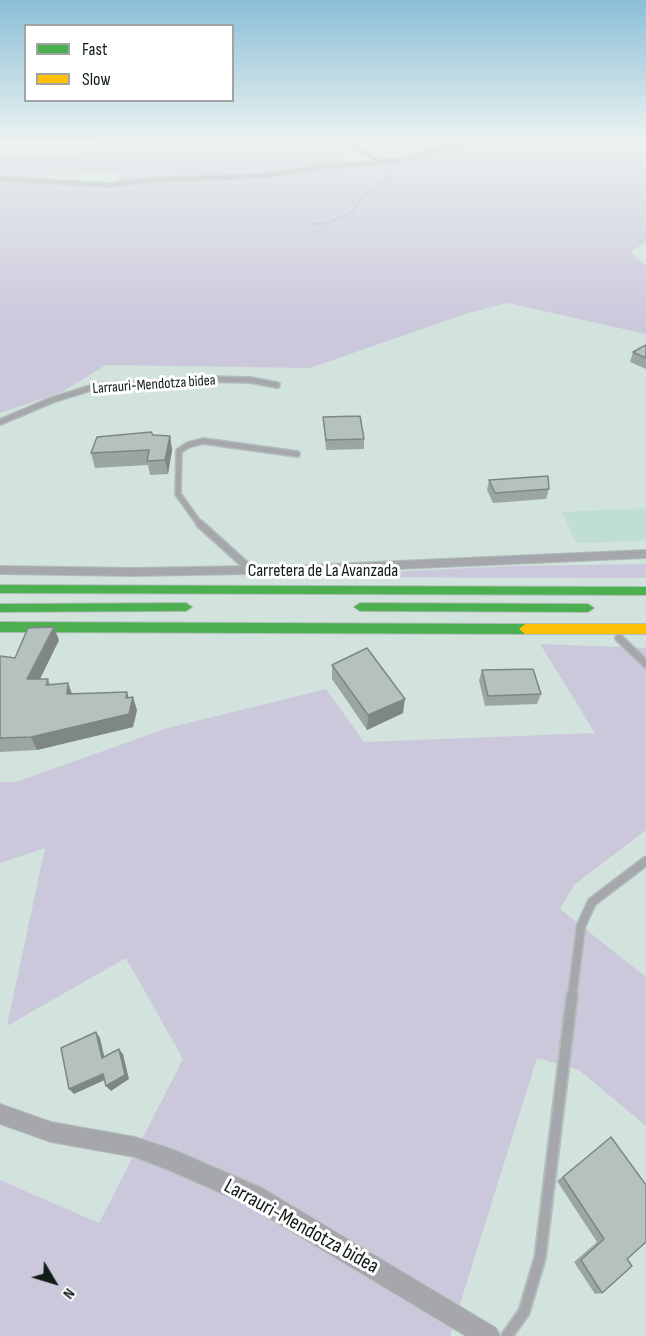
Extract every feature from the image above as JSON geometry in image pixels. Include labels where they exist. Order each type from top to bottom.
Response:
[{"type":"main road","name":"Carretera de La Avanzada","points":[[0,589],[646,589]]},
{"type":"main road","points":[[0,608],[201,607]]},
{"type":"main road","name":"Carretera de La Avanzada","points":[[348,607],[598,608]]},
{"type":"main road","points":[[0,627],[646,629]]},
{"type":"main road","points":[[487,627],[561,637],[646,639]]},
{"type":"street","points":[[0,570],[133,572],[251,570],[646,554]]},
{"type":"street","name":"Larrauri-Mendotza bidea","points":[[0,1114],[51,1132],[135,1147],[254,1196],[488,1336]]},
{"type":"lane","name":"Larrauri-Mendotza bidea","points":[[0,422],[52,400],[97,386],[203,379],[250,380],[277,385]]},
{"type":"lane","points":[[251,570],[195,520],[178,494],[179,451],[188,445],[203,441],[297,454]]},
{"type":"lane","points":[[619,638],[646,664]]},
{"type":"lane","points":[[507,1336],[524,1312],[540,1258],[581,926],[592,902],[646,861]]},
{"type":"path","points":[[312,224],[325,224],[350,214],[360,201]]},
{"type":"shaded area","points":[[0,201],[646,201],[646,242],[630,252],[646,266],[646,334],[508,303],[468,313],[310,368],[106,365],[62,392],[0,413]]},
{"type":"shaded area","points":[[646,508],[646,540],[637,541],[576,543],[562,512]]},
{"type":"shaded area","points":[[646,564],[646,578],[283,577],[512,566]]},
{"type":"shaded area","points":[[540,644],[646,648],[646,830],[574,885],[560,909],[646,977],[646,1126],[579,1070],[537,1058],[450,1336],[0,1336],[0,1180],[99,1223],[183,1059],[126,958],[7,1026],[45,848],[0,863],[0,782],[16,782],[168,728],[326,689],[364,742],[595,733]]},
{"type":"building","points":[[646,345],[646,358],[633,352]]},
{"type":"building","points":[[360,416],[364,439],[326,440],[323,417]]},
{"type":"building","points":[[151,432],[153,435],[170,436],[165,460],[147,461],[149,450],[91,453],[97,437]]},
{"type":"building","points":[[548,476],[549,489],[495,493],[489,480]]},
{"type":"building","points":[[54,627],[27,679],[48,679],[46,685],[68,683],[67,694],[127,692],[126,698],[133,697],[129,714],[31,737],[0,738],[0,656],[15,658],[28,628]]},
{"type":"building","points":[[367,648],[405,699],[368,715],[332,665]]},
{"type":"building","points":[[533,669],[541,694],[488,696],[482,670]]},
{"type":"building","points":[[96,1032],[102,1058],[119,1049],[125,1075],[106,1086],[103,1074],[69,1089],[61,1048]]},
{"type":"building","points":[[611,1137],[646,1185],[646,1242],[627,1259],[632,1266],[602,1293],[581,1260],[604,1239],[563,1177]]},
{"type":"traffic: fast","points":[[0,589],[646,591]]},
{"type":"traffic: fast","points":[[0,608],[186,607]]},
{"type":"traffic: fast","points":[[360,607],[588,608]]},
{"type":"traffic: fast","points":[[0,627],[525,629]]},
{"type":"traffic: slow","points":[[525,629],[646,629]]}]
